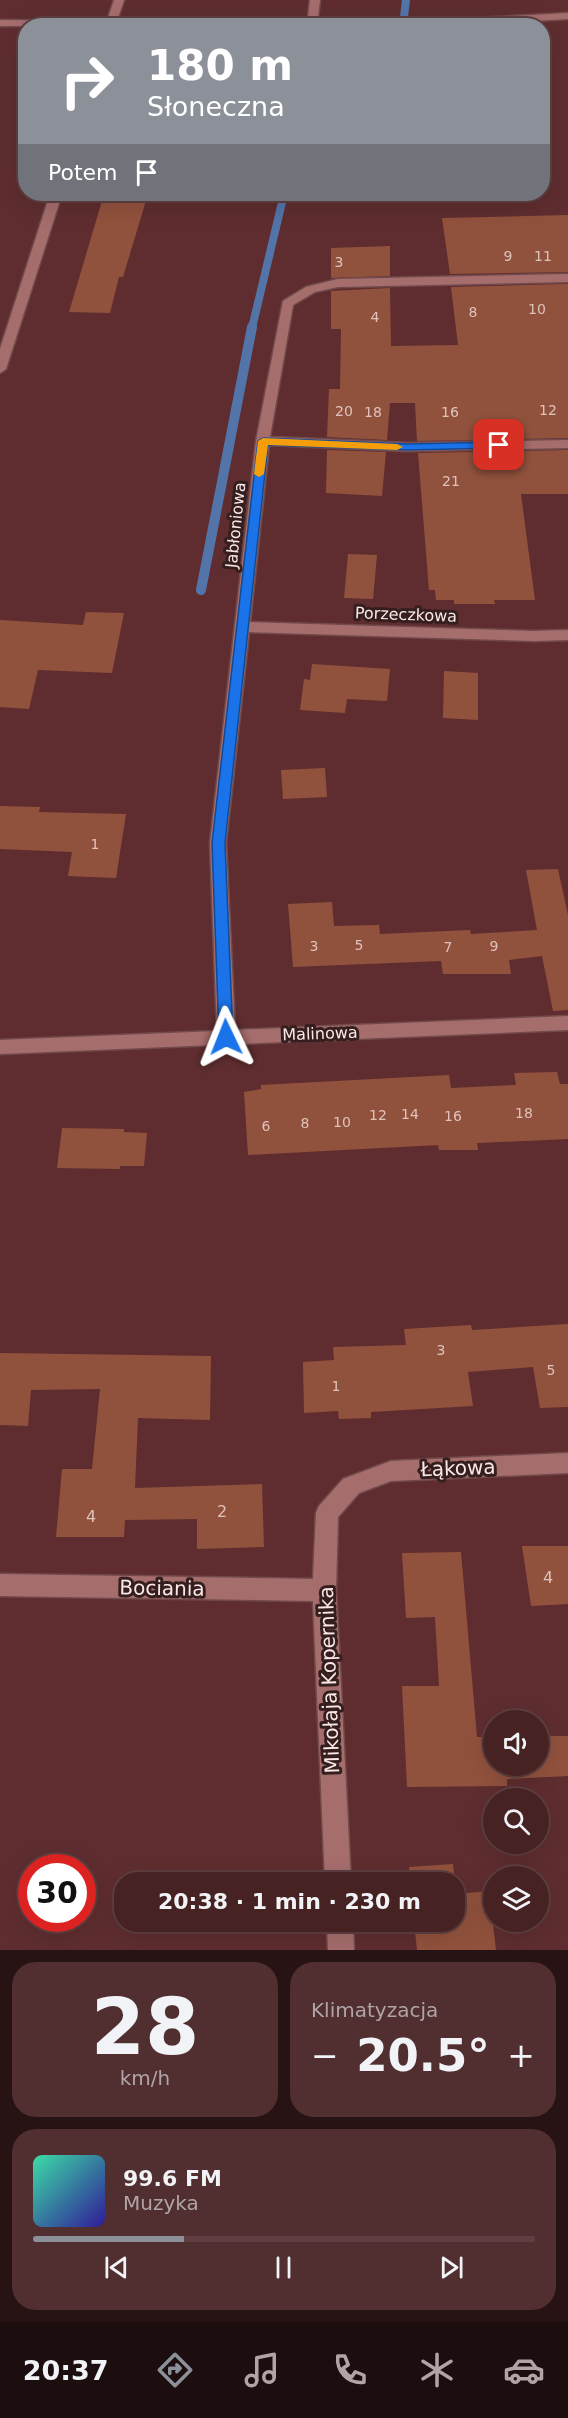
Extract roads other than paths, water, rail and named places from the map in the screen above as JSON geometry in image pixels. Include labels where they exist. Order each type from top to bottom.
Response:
[{"type":"street","points":[[113,18],[119,0]]},
{"type":"street","points":[[313,18],[315,0]]},
{"type":"street","points":[[531,18],[568,16]]},
{"type":"street","points":[[0,23],[18,23]]},
{"type":"street","points":[[0,369],[54,201]]},
{"type":"street","name":"Jabłoniowa","points":[[226,1037],[218,843],[263,441],[287,304],[299,293],[318,286],[338,283],[568,278]]},
{"type":"street","points":[[263,441],[408,447],[568,444]]},
{"type":"street","name":"Porzeczkowa","points":[[243,627],[534,636],[568,635]]},
{"type":"street","name":"Malinowa","points":[[0,1047],[568,1023]]},
{"type":"street","name":"Łąkowa","points":[[351,1486],[391,1471],[568,1463]]},
{"type":"street","name":"Mikołaja Kopernika","points":[[338,1872],[324,1590],[327,1513],[351,1486]]},
{"type":"street","name":"Bociania","points":[[0,1585],[324,1590]]},
{"type":"street","points":[[340,1932],[341,1950]]},
{"type":"waterway","points":[[404,17],[406,0]]},
{"type":"waterway","points":[[252,328],[282,201]]},
{"type":"waterway","points":[[201,590],[252,327]]}]
